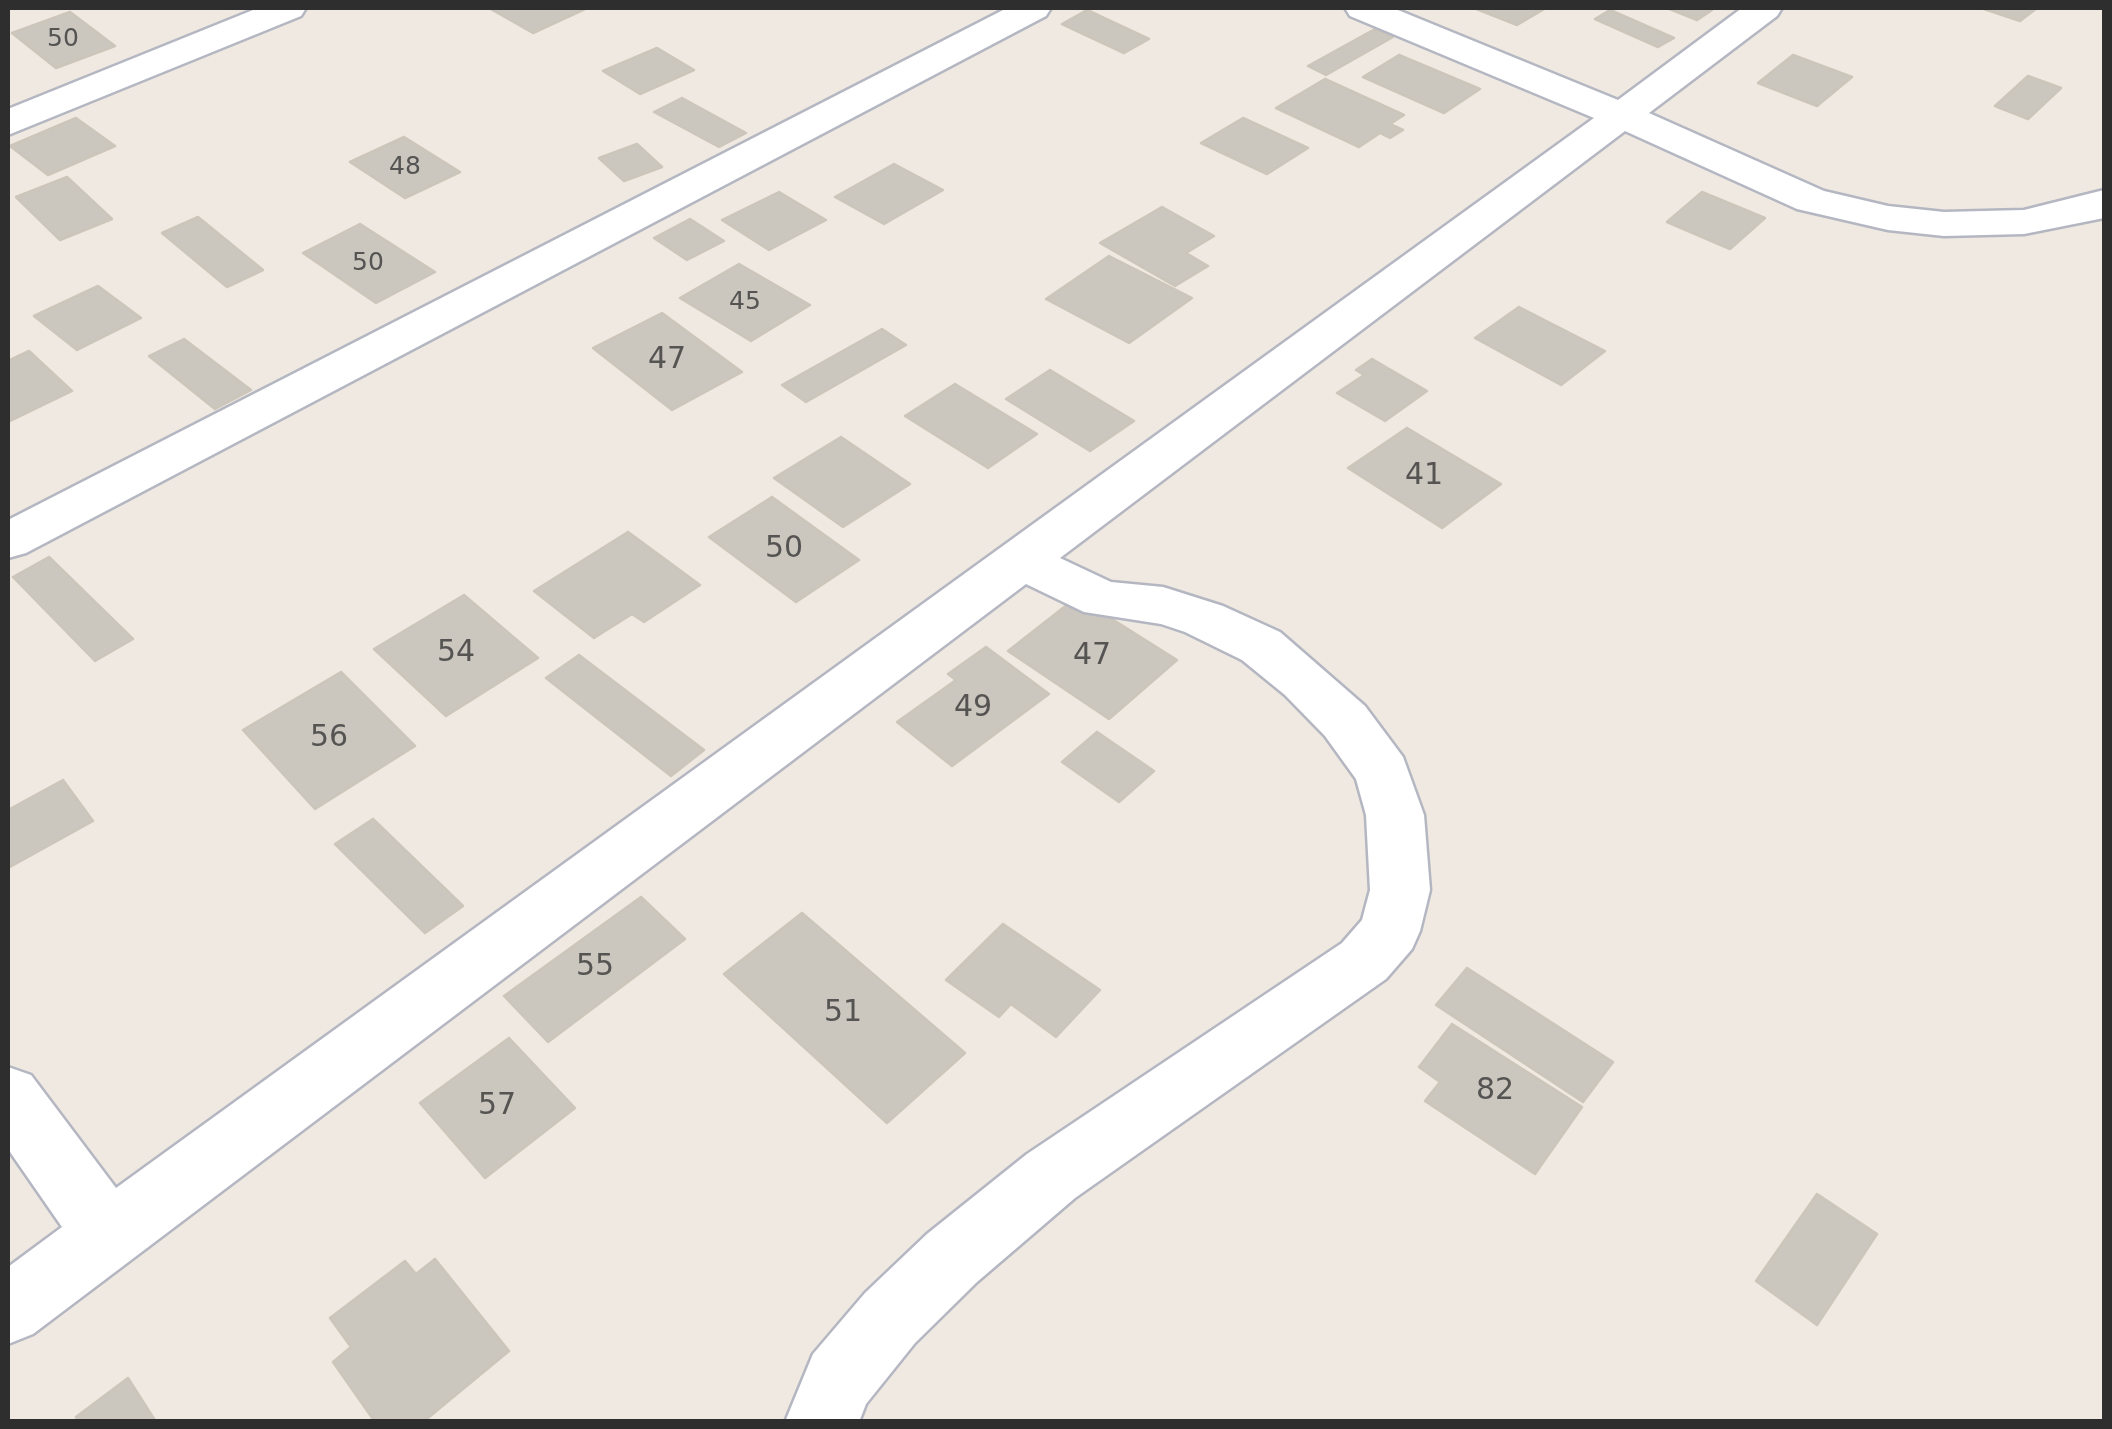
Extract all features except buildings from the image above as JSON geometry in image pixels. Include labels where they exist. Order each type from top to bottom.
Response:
[{"type":"street","points":[[8,122],[288,8]]},
{"type":"street","points":[[8,541],[1032,8]]},
{"type":"street","points":[[1362,8],[1621,115],[1810,200],[1888,218],[1944,224],[2024,222],[2095,208],[2104,202]]},
{"type":"street","points":[[8,1308],[1764,8]]},
{"type":"street","points":[[822,1422],[839,1380],[890,1318],[952,1258],[1050,1176],[1364,961],[1390,931],[1400,890],[1395,815],[1383,773],[1345,721],[1304,681],[1261,646],[1204,618],[1164,606],[1102,599],[1021,561]]},
{"type":"street","points":[[8,1096],[108,1234]]}]
